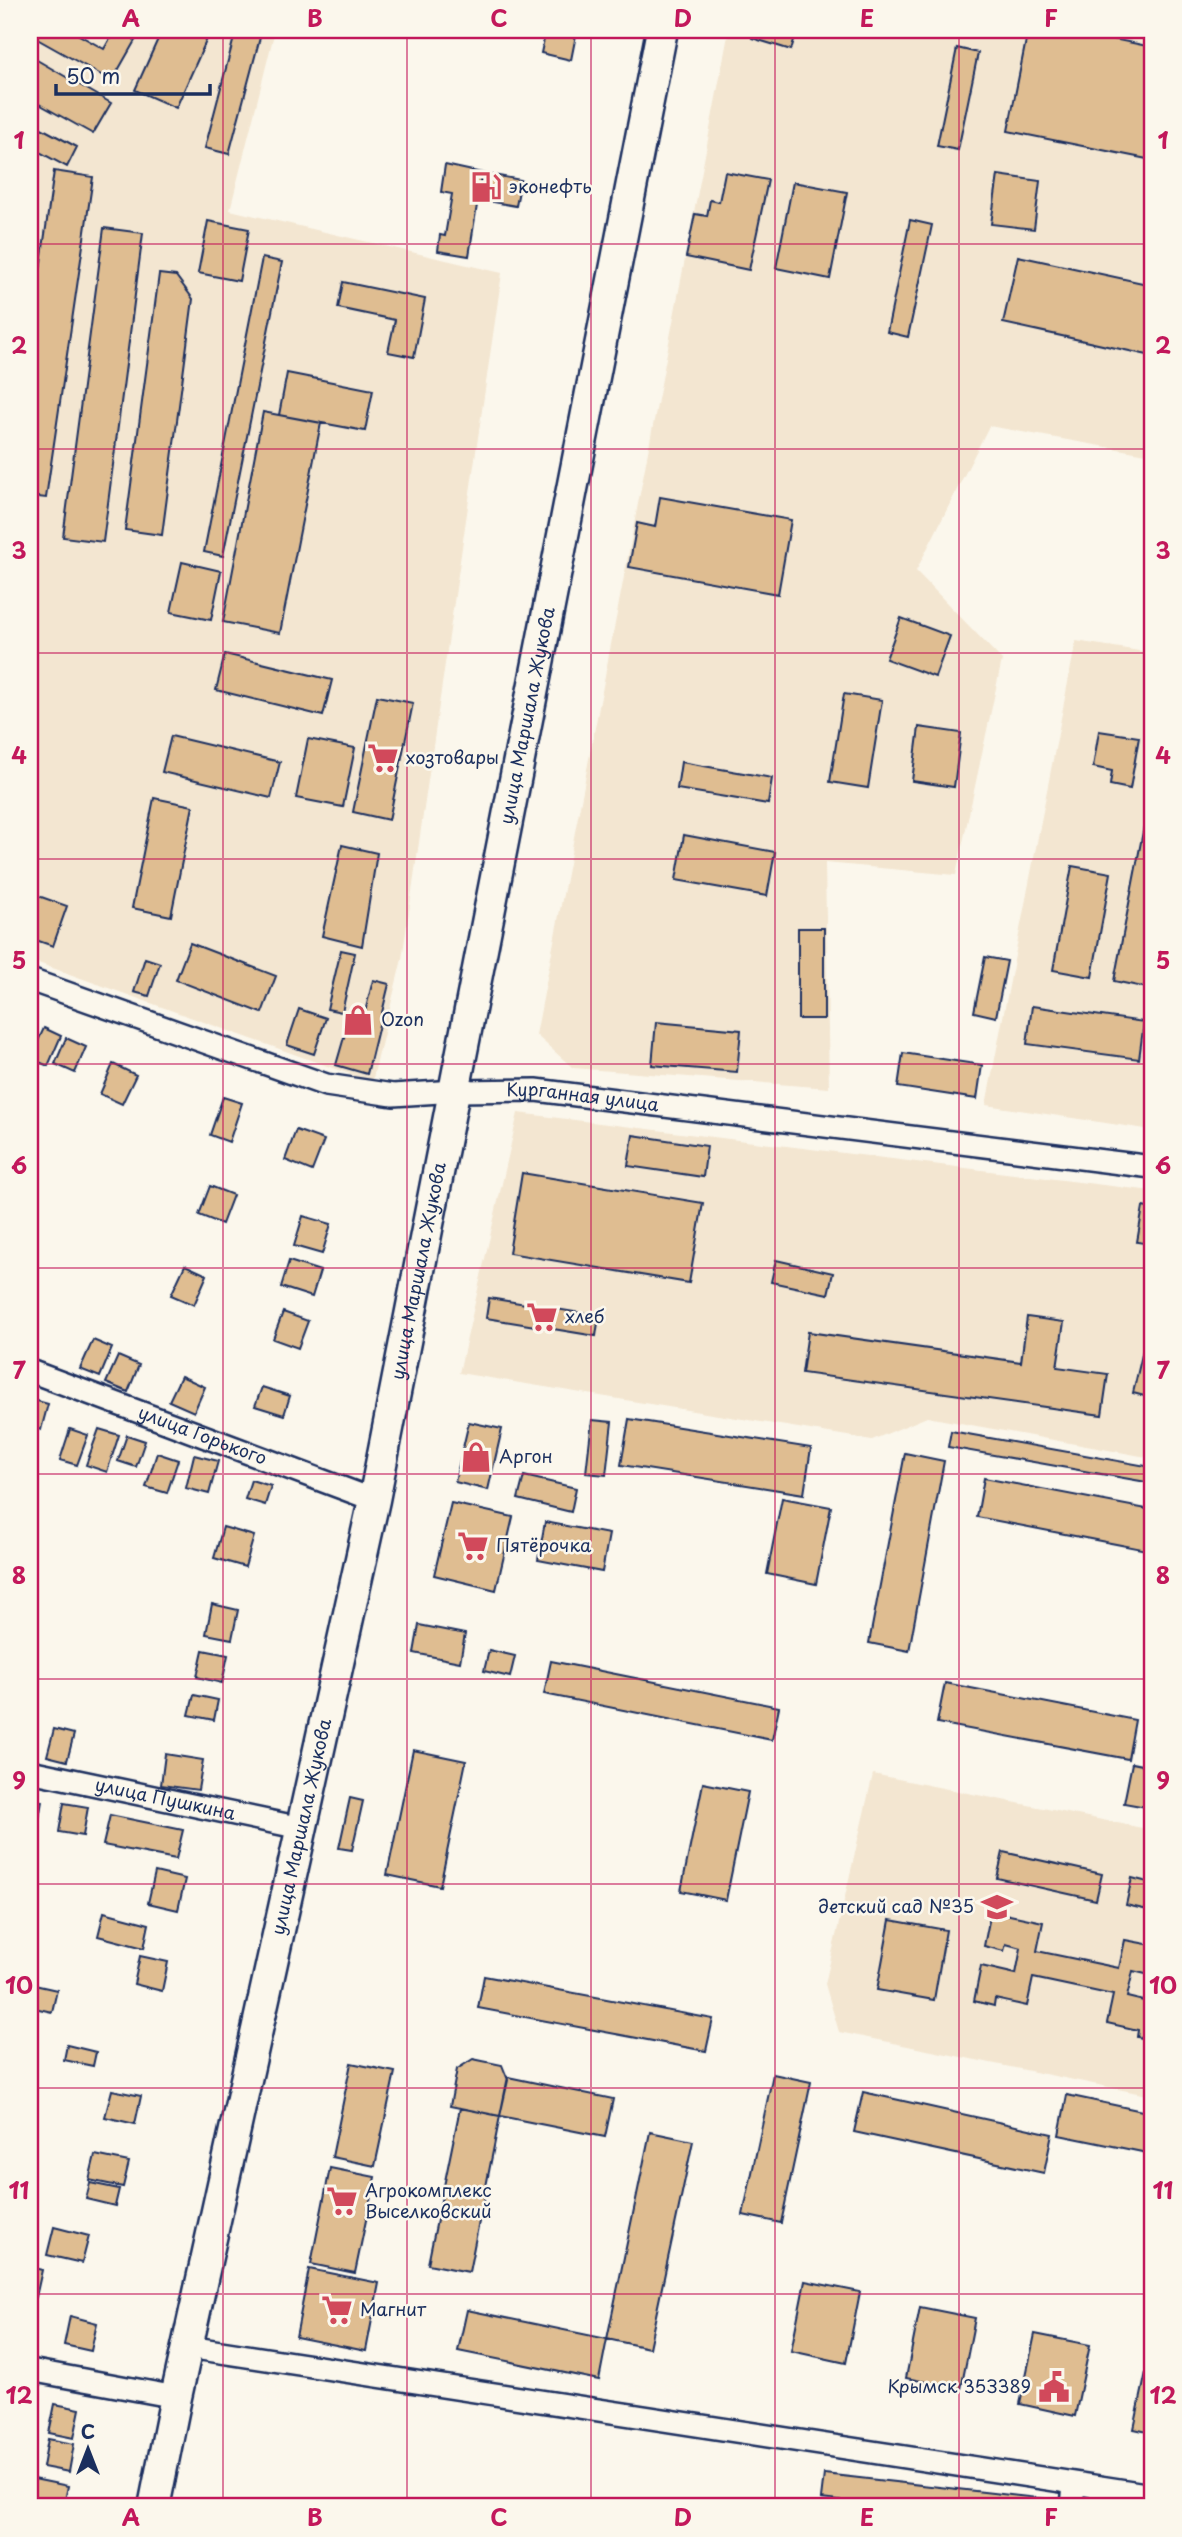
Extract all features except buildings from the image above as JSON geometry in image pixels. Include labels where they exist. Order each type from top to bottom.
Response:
[{"type":"main road","name":"улица Маршала Жукова","points":[[154,2507],[374,1500],[662,30]]},
{"type":"street","name":"Курганная улица","points":[[30,980],[326,1085],[393,1096],[456,1091],[536,1090],[1152,1167]]},
{"type":"street","name":"улица Горького","points":[[30,1371],[374,1500]]},
{"type":"street","name":"улица Пушкина","points":[[30,1771],[301,1828]]},
{"type":"street","points":[[188,2347],[1152,2496]]},
{"type":"street","points":[[30,2370],[176,2397]]},
{"type":"street","points":[[1072,2507],[1074,2484]]},
{"type":"shaded area","points":[[30,30],[275,30],[230,210],[502,273],[402,959],[372,1082],[30,960]]},
{"type":"shaded area","points":[[729,30],[1152,30],[1152,455],[989,426],[916,571],[1002,660],[956,875],[825,863],[829,1088],[573,1068],[536,1035]]},
{"type":"shaded area","points":[[1076,641],[1152,653],[1152,1130],[986,1105]]},
{"type":"shaded area","points":[[518,1113],[1152,1191],[1152,1458],[927,1417],[872,1440],[459,1373]]},
{"type":"shaded area","name":"детский сад №35","points":[[873,1774],[1152,1830],[1152,2096],[839,2032],[825,1984]]},
{"type":"place","name":"эконефть","points":[[486,187]]},
{"type":"place","name":"хозтовары","points":[[383,758]]},
{"type":"place","name":"Ozon","points":[[358,1020]]},
{"type":"place","name":"хлеб","points":[[542,1317]]},
{"type":"place","name":"Аргон","points":[[476,1457]]},
{"type":"place","name":"Пятёрочка","points":[[473,1546]]},
{"type":"place","name":"детский сад №35","points":[[997,1907]]},
{"type":"place","name":"Агрокомплекс Выселковский","points":[[342,2201]]},
{"type":"place","name":"Магнит","points":[[337,2310]]},
{"type":"place","name":"Крымск 353389","points":[[1054,2387]]}]
